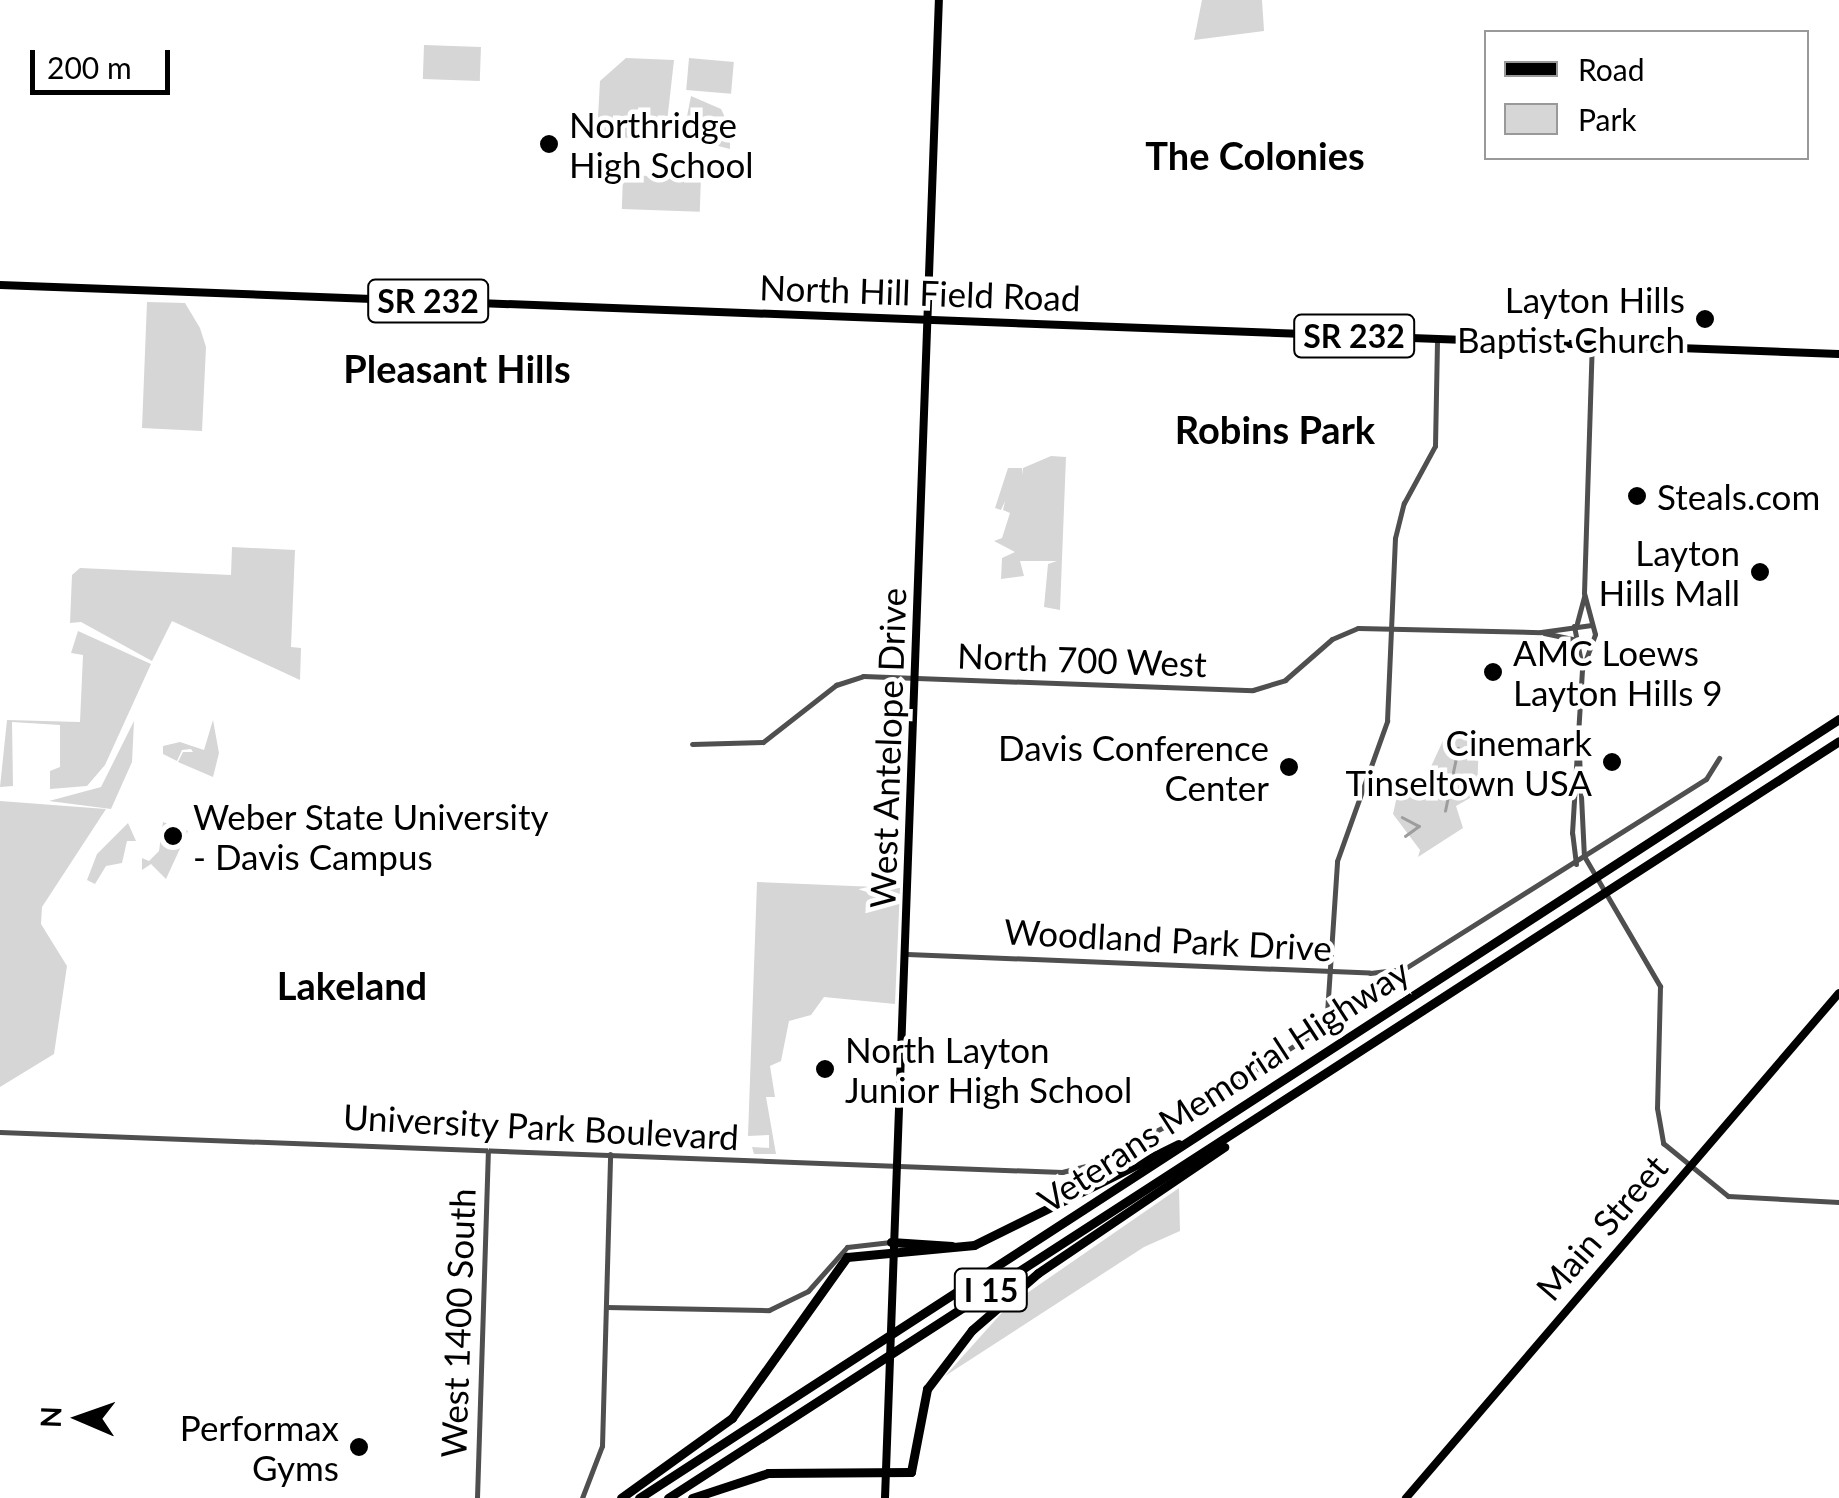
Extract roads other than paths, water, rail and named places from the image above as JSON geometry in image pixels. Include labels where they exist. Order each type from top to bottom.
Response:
[{"type":"highway","name":"Veterans Memorial Highway","points":[[639,1498],[1839,719]]},
{"type":"highway","name":"Veterans Memorial Highway","points":[[668,1498],[1839,741]]},
{"type":"highway","points":[[692,1498],[760,1474],[886,1475],[913,1470],[926,1390],[995,1307],[1314,1082]]},
{"type":"highway","points":[[621,1498],[732,1418],[840,1262],[860,1252],[891,1247],[969,1246],[1009,1232],[1195,1138]]},
{"type":"main road","name":"West Antelope Drive","points":[[885,1498],[891,1247],[908,954],[940,0]]},
{"type":"main road","name":"North Hill Field Road","points":[[0,285],[1839,354]]},
{"type":"main road","name":"Main Street","points":[[1406,1498],[1839,993]]},
{"type":"street","points":[[1330,972],[1337,861],[1385,734],[1397,524],[1435,446],[1437,339]]},
{"type":"street","points":[[1582,670],[1573,641],[1584,593],[1592,345]]},
{"type":"street","points":[[1576,864],[1572,834],[1582,670],[1592,643],[1584,593]]},
{"type":"street","points":[[1541,632],[1592,625]]},
{"type":"street","name":"North 700 West","points":[[692,744],[742,746],[770,739],[836,686],[863,676],[1256,690],[1288,678],[1342,633],[1392,627],[1541,632]]},
{"type":"street","points":[[1541,632],[1592,643]]},
{"type":"street","points":[[1579,755],[1581,846],[1658,977],[1659,1133],[1689,1167],[1718,1191],[1742,1198],[1839,1202]]},
{"type":"street","name":"Woodland Park Drive","points":[[908,954],[1389,972],[1417,963],[1576,864],[1706,779],[1719,758]]},
{"type":"street","name":"University Park Boulevard","points":[[0,1132],[894,1166],[1080,1169],[1190,1113],[1322,1024],[1330,972]]},
{"type":"street","name":"West 1400 South","points":[[477,1498],[488,1150]]},
{"type":"street","points":[[582,1498],[602,1446],[610,1154]]},
{"type":"street","points":[[606,1307],[769,1310],[808,1290],[847,1247],[891,1247]]},
{"type":"waterway","points":[[1445,811],[1458,748]]},
{"type":"waterway","points":[[1402,817],[1419,826]]},
{"type":"waterway","points":[[1405,836],[1419,826]]},
{"type":"place","name":"Northridge High School","points":[[549,144]]},
{"type":"place","name":"Layton Hills Baptist Church","points":[[1705,319]]},
{"type":"place","name":"Steals.com","points":[[1637,496]]},
{"type":"place","name":"Layton Hills Mall","points":[[1760,572]]},
{"type":"place","name":"AMC Loews Layton Hills 9","points":[[1493,672]]},
{"type":"place","name":"Cinemark Tinseltown USA","points":[[1612,762]]},
{"type":"place","name":"Davis Conference Center","points":[[1289,767]]},
{"type":"place","name":"Weber State University - Davis Campus","points":[[173,836]]},
{"type":"place","name":"North Layton Junior High School","points":[[825,1069]]},
{"type":"place","name":"Performax Gyms","points":[[359,1447]]},
{"type":"district","name":"The Colonies","points":[[1255,156]]},
{"type":"district","name":"Pleasant Hills","points":[[457,369]]},
{"type":"district","name":"Robins Park","points":[[1275,430]]},
{"type":"district","name":"Lakeland","points":[[352,986]]}]
